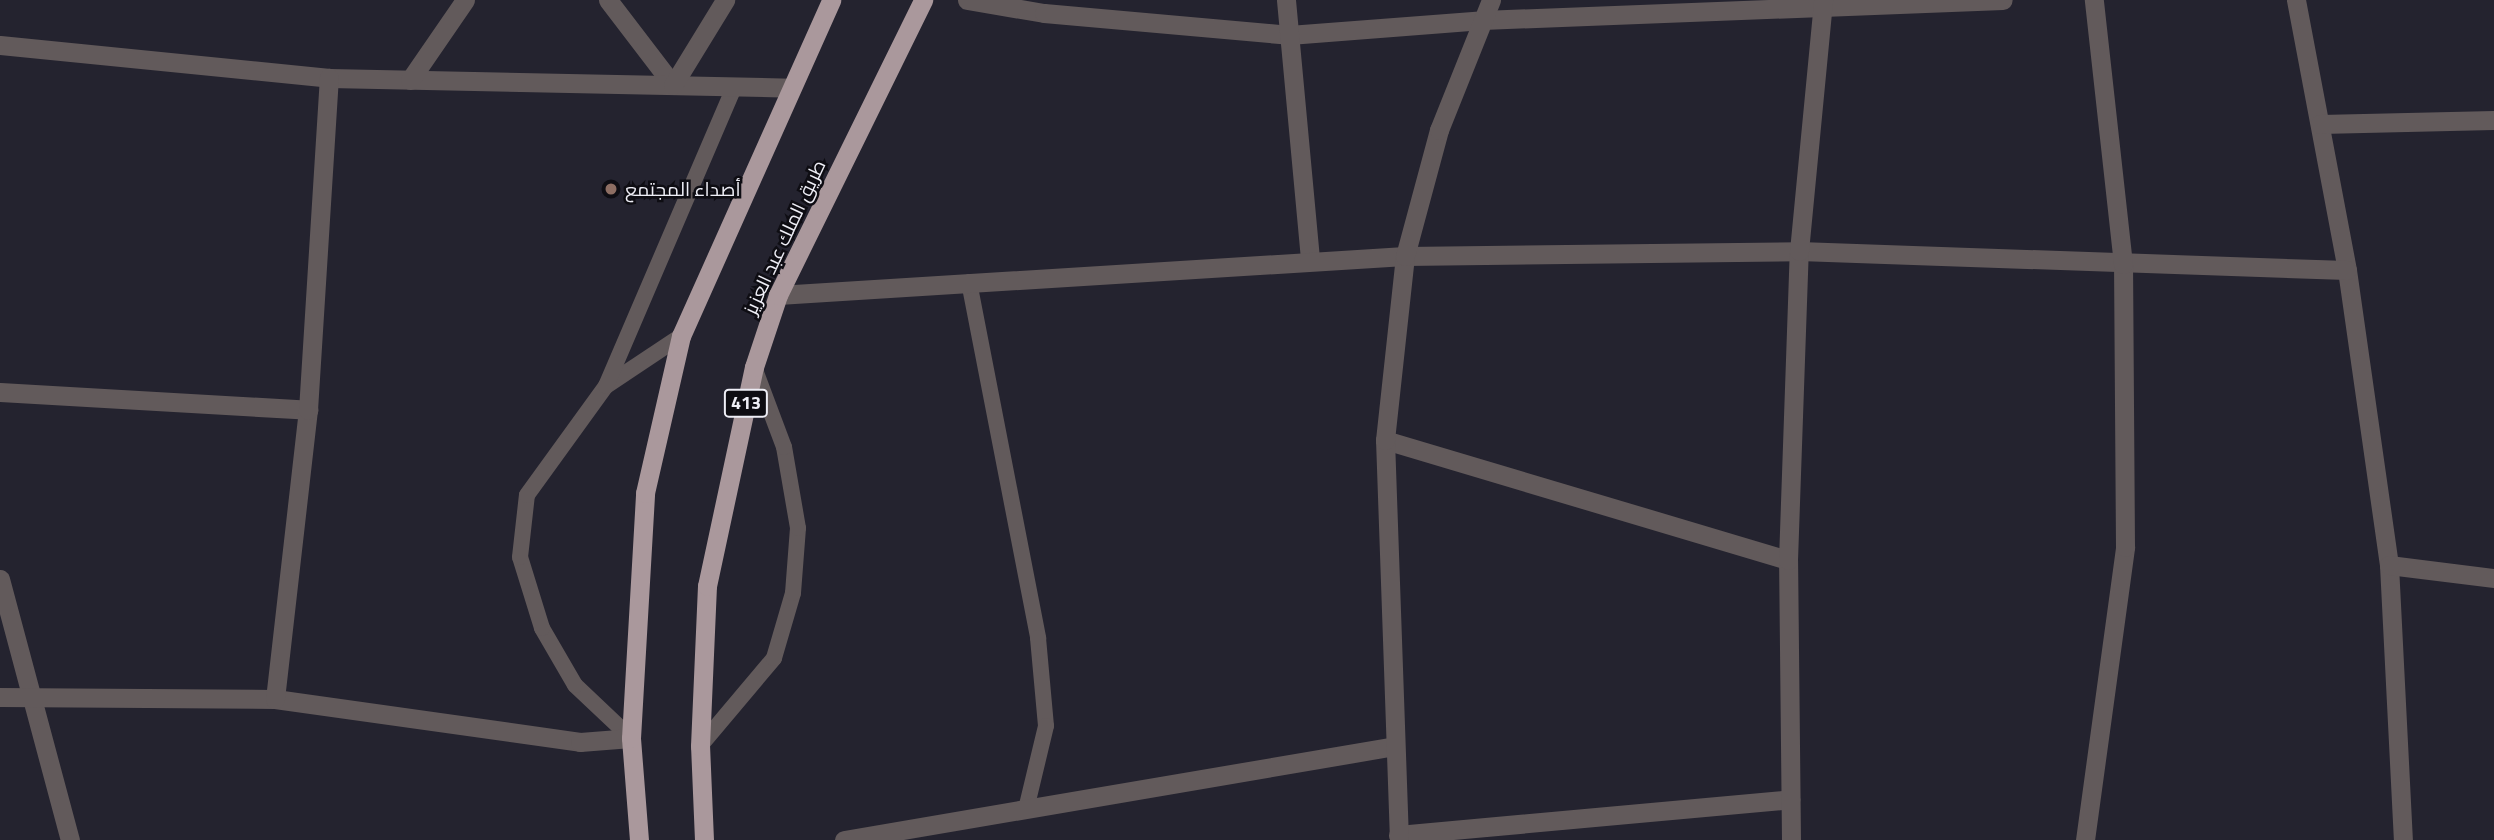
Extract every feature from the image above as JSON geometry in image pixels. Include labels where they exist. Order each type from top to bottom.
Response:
[{"type":"highway","points":[[639,840],[631,738],[645,493],[681,336],[831,0]]},
{"type":"highway","name":"طريق الملك عبد العزيز","points":[[704,840],[701,746],[707,586],[754,367],[778,295],[923,0]]},
{"type":"street","points":[[410,80],[465,0]]},
{"type":"street","points":[[608,0],[673,85]]},
{"type":"street","points":[[673,85],[725,0]]},
{"type":"street","points":[[967,0],[1044,13],[1289,35],[1482,20],[2003,0]]},
{"type":"street","points":[[1286,0],[1310,260]]},
{"type":"street","points":[[1491,0],[1439,130],[1405,256],[1385,440],[1399,837],[1790,799]]},
{"type":"street","points":[[2085,840],[2125,547],[2123,264],[2094,0]]},
{"type":"street","points":[[2296,0],[2347,270],[2389,565],[2403,840]]},
{"type":"street","points":[[1791,840],[1788,560],[1799,251],[1823,5]]},
{"type":"street","points":[[0,45],[329,78],[791,88]]},
{"type":"street","points":[[275,699],[308,410],[329,78]]},
{"type":"street","points":[[2320,124],[2494,120]]},
{"type":"street","points":[[778,295],[1405,256],[1799,251],[2347,270]]},
{"type":"street","points":[[0,392],[308,410]]},
{"type":"street","points":[[1385,440],[1788,560]]},
{"type":"street","points":[[2389,565],[2494,579]]},
{"type":"street","points":[[0,579],[70,840]]},
{"type":"street","points":[[0,697],[275,699],[580,742],[631,738]]},
{"type":"street","points":[[844,840],[1395,746]]},
{"type":"lane","points":[[631,738],[575,685],[542,628],[520,557],[527,495],[606,386],[734,87]]},
{"type":"lane","points":[[969,282],[1038,638],[1046,726],[1026,809]]},
{"type":"lane","points":[[606,386],[681,336]]},
{"type":"lane","points":[[701,746],[774,658],[793,593],[799,528],[784,447],[754,367]]},
{"type":"place","name":"أصداء المجتمع","points":[[611,189]]}]
